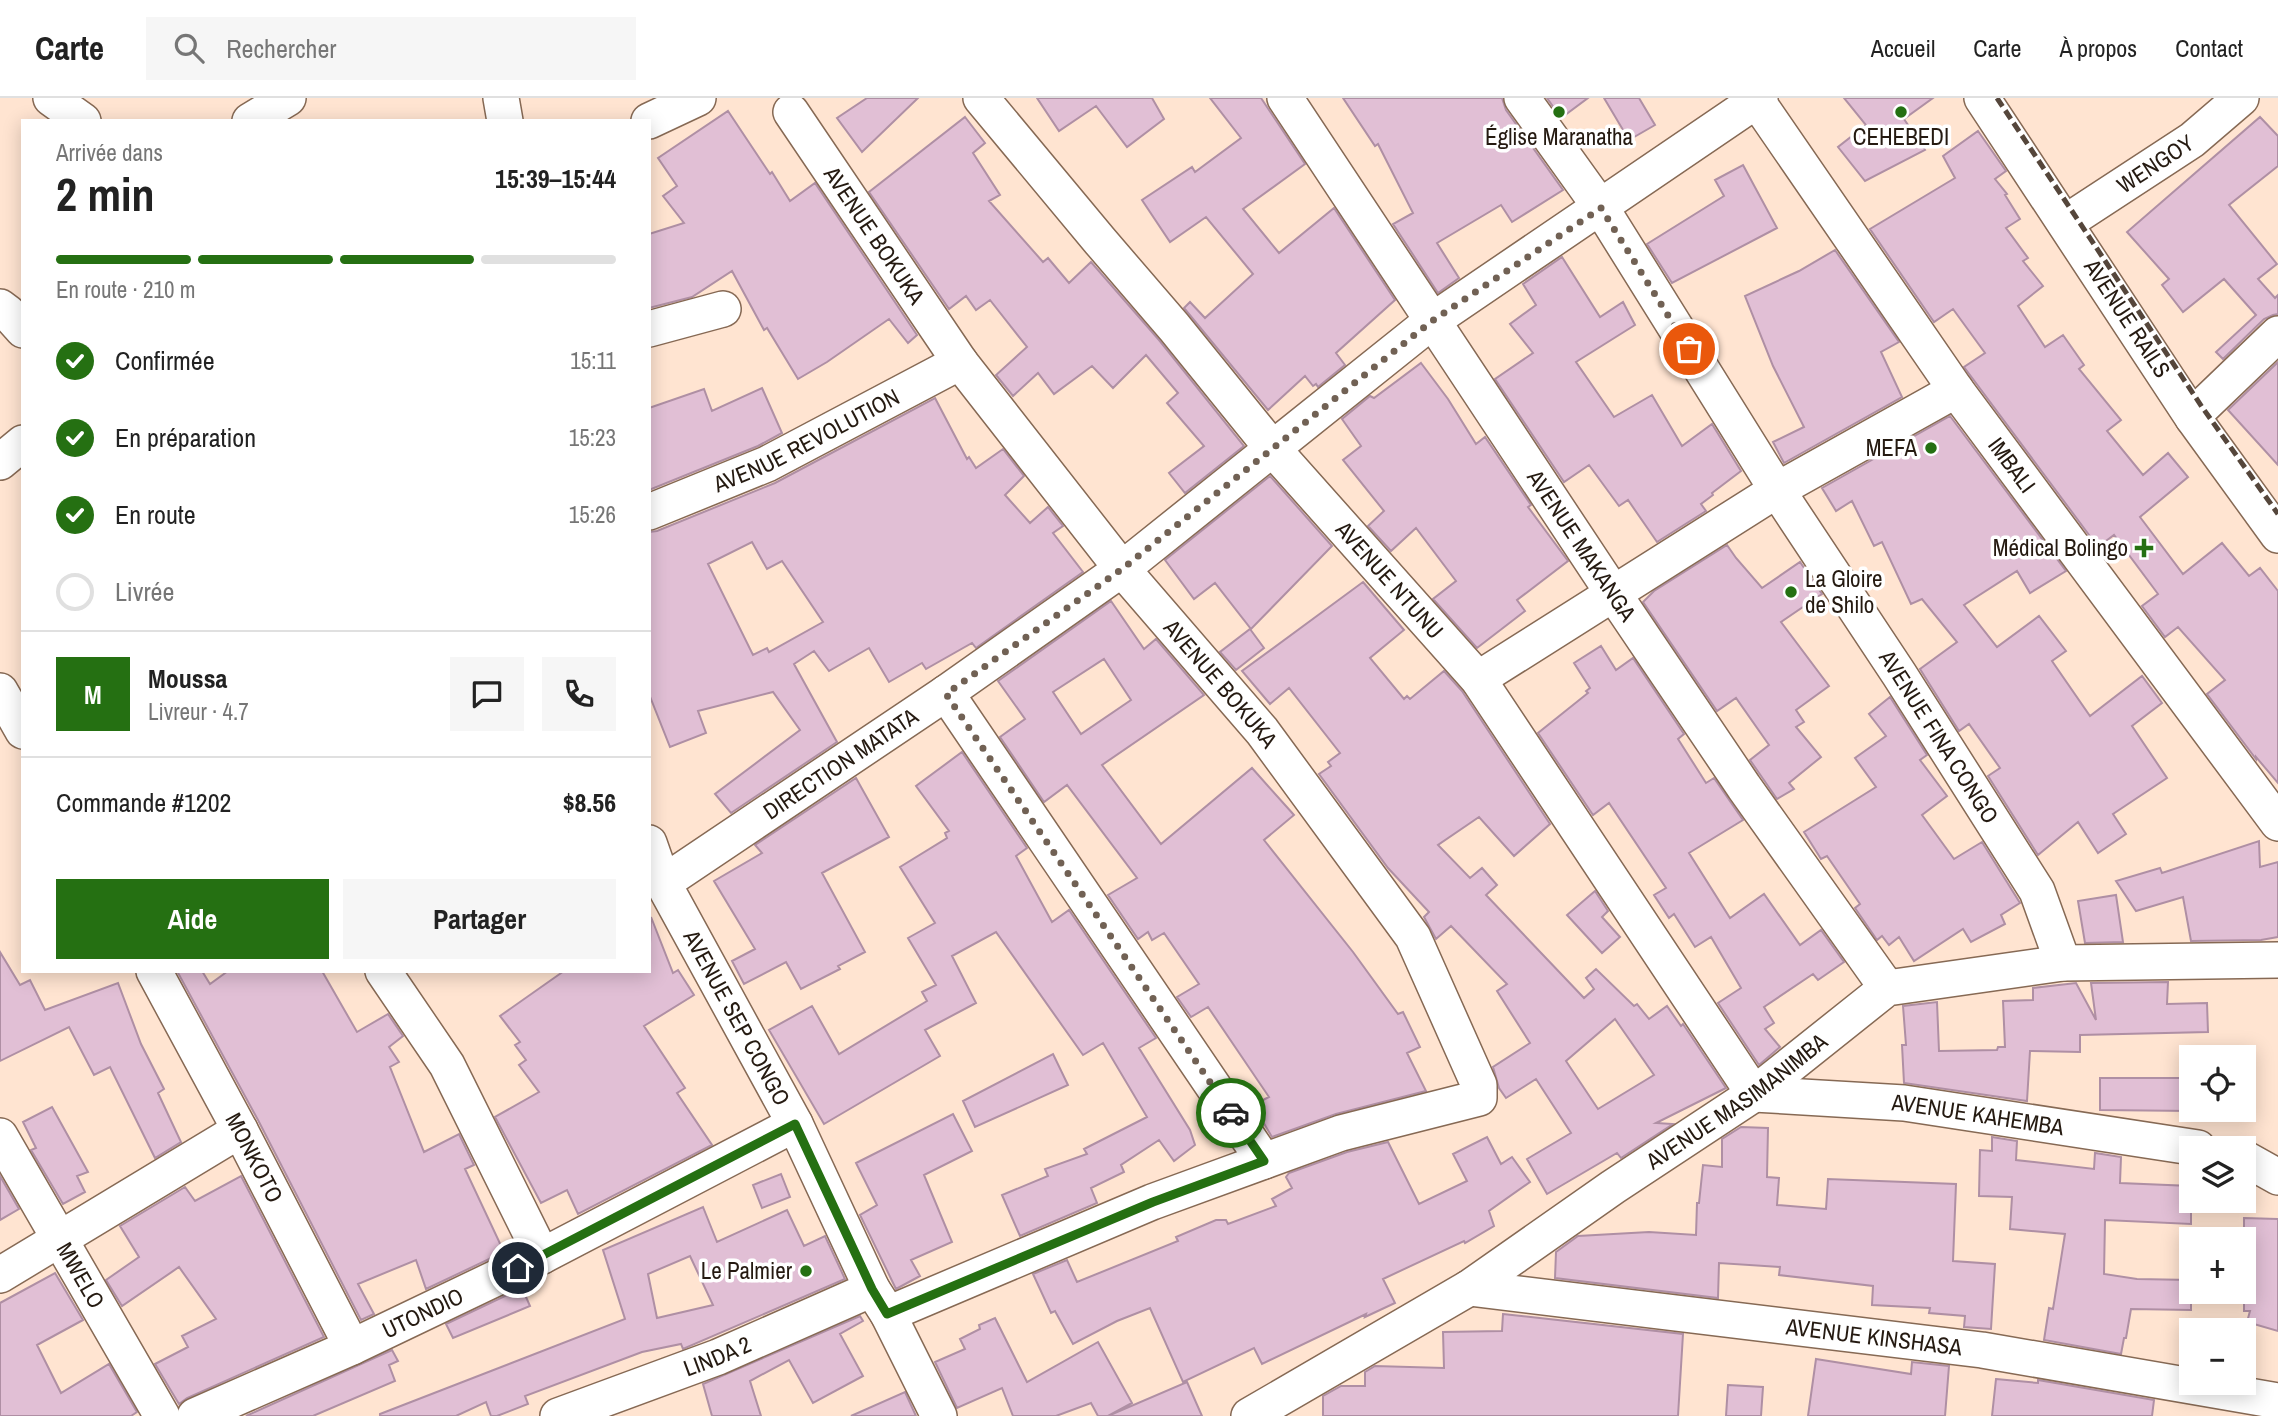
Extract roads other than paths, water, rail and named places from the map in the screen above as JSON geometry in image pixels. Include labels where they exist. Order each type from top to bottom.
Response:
[{"type":"street","points":[[51,98],[80,119]]},
{"type":"street","points":[[253,119],[288,98]]},
{"type":"street","points":[[501,98],[505,119]]},
{"type":"street","points":[[651,120],[698,98]]},
{"type":"street","name":"AVENUE NTUNU","points":[[981,98],[1272,447],[1478,679],[1754,1094]]},
{"type":"street","name":"AVENUE MAKANGA","points":[[1285,98],[1744,787],[1887,988]]},
{"type":"street","name":"AVENUE FINA CONGO","points":[[1522,98],[1601,208],[1777,490],[1899,674],[2037,891],[2063,963]]},
{"type":"street","name":"AVENUE RAILS","points":[[1982,98],[2193,418],[2278,535]]},
{"type":"street","name":"WENGOY","points":[[2065,223],[2192,139],[2241,98]]},
{"type":"street","name":"DIRECTION MATATA","points":[[663,883],[946,694],[1122,569],[1432,321],[1758,99]]},
{"type":"street","name":"IMBALI","points":[[1758,99],[1956,390],[2278,823]]},
{"type":"street","name":"AVENUE BOKUKA","points":[[791,112],[960,362],[1122,569],[1262,731],[1413,937],[1479,1085],[1479,1098],[1341,1133],[1264,1161]]},
{"type":"street","points":[[0,307],[21,328]]},
{"type":"street","points":[[651,328],[723,309]]},
{"type":"street","points":[[2193,418],[2278,334]]},
{"type":"street","name":"AVENUE REVOLUTION","points":[[651,511],[767,464],[960,362]]},
{"type":"street","points":[[1478,679],[1777,490],[1956,390]]},
{"type":"street","points":[[0,462],[21,445]]},
{"type":"street","points":[[9,690],[21,725]]},
{"type":"street","points":[[946,694],[1264,1161]]},
{"type":"street","name":"AVENUE SEP CONGO","points":[[651,849],[663,883],[795,1124],[939,1416]]},
{"type":"street","points":[[1887,988],[2063,963],[2278,960]]},
{"type":"street","name":"MONKOTO","points":[[155,973],[352,1347]]},
{"type":"street","points":[[384,973],[447,1065],[542,1256]]},
{"type":"street","name":"AVENUE MASIMANIMBA","points":[[1252,1415],[1469,1288],[1613,1187],[1754,1094],[1887,988]]},
{"type":"street","name":"AVENUE KAHEMBA","points":[[1754,1094],[1904,1103],[2179,1145]]},
{"type":"street","name":"UTONDIO","points":[[195,1416],[352,1347],[542,1256],[795,1124]]},
{"type":"street","points":[[0,1275],[240,1130]]},
{"type":"street","name":"MWELO","points":[[0,1136],[162,1416]]},
{"type":"street","name":"LINDA 2","points":[[558,1416],[1264,1161]]},
{"type":"street","points":[[2256,1165],[2278,1177]]},
{"type":"street","name":"AVENUE KINSHASA","points":[[1469,1288],[1982,1350],[2278,1401]]},
{"type":"railway","points":[[1997,98],[2202,407],[2278,514]]},
{"type":"place","name":"Église Maranatha","points":[[1559,112]]},
{"type":"place","name":"CEHEBEDI","points":[[1901,112]]},
{"type":"place","name":"MEFA","points":[[1931,448]]},
{"type":"place","name":"Médical Bolingo","points":[[2144,548]]},
{"type":"place","name":"La Gloire de Shilo","points":[[1791,592]]},
{"type":"place","name":"Le Palmier","points":[[806,1271]]}]
